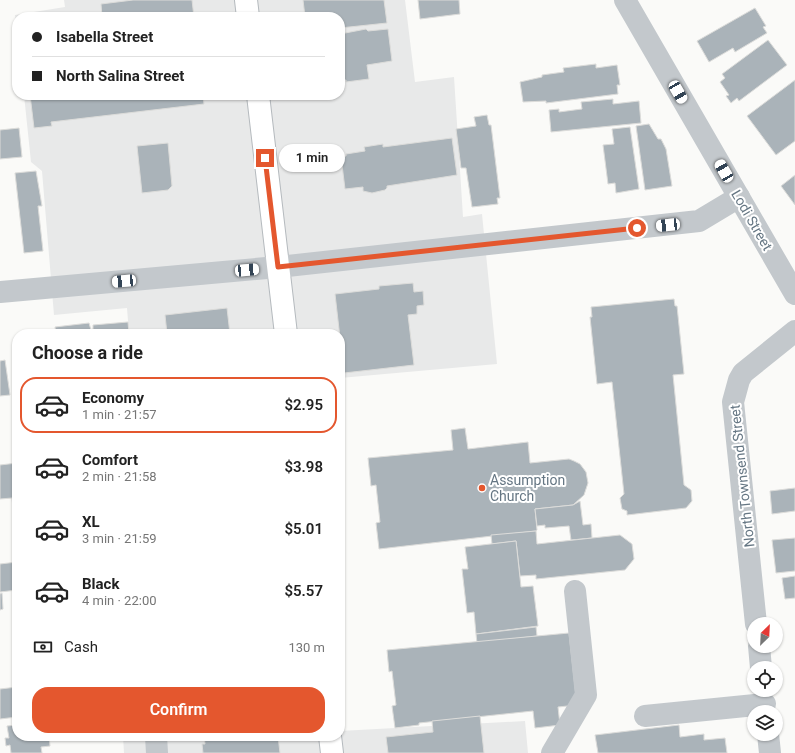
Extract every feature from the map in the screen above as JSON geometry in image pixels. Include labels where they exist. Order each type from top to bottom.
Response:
[{"type":"main road","points":[[246,0],[247,12]]},
{"type":"main road","points":[[259,100],[285,329]]},
{"type":"main road","points":[[331,741],[332,753]]},
{"type":"street","name":"Lodi Street","points":[[625,0],[795,294]]},
{"type":"street","points":[[0,292],[278,267],[699,222],[739,197]]},
{"type":"street","name":"North Townsend Street","points":[[755,617],[733,402],[739,380],[743,373],[795,331]]},
{"type":"street","points":[[552,753],[586,695],[575,590]]},
{"type":"street","points":[[645,716],[765,702]]},
{"type":"street","points":[[156,741],[157,753]]},
{"type":"street","points":[[769,741],[770,753]]},
{"type":"shaded area","points":[[64,0],[405,0],[415,82],[454,77],[463,217],[482,214],[497,364],[345,378],[345,329],[129,329],[127,308],[54,315],[42,171],[31,162],[25,100],[345,100],[345,12],[34,12],[65,7]]},
{"type":"shaded area","points":[[525,721],[528,753],[124,753],[123,741],[345,741],[345,731]]},
{"type":"building","points":[[133,0],[192,0],[193,12],[102,12],[101,4]]},
{"type":"building","points":[[303,0],[384,0],[387,23],[345,27],[345,12],[304,12]]},
{"type":"building","points":[[418,0],[459,0],[460,14],[420,19]]},
{"type":"building","points":[[755,8],[766,26],[763,27],[767,33],[735,52],[733,48],[709,62],[697,41]]},
{"type":"building","points":[[366,29],[368,31],[388,29],[392,61],[367,65],[369,79],[346,82],[345,33]]},
{"type":"building","points":[[768,40],[787,65],[739,101],[737,98],[731,103],[726,96],[729,95],[720,82],[725,78],[722,74]]},
{"type":"building","points":[[596,64],[596,68],[617,65],[620,85],[617,85],[618,94],[546,103],[546,101],[523,102],[520,82],[542,77],[542,75],[564,72],[563,68]]},
{"type":"building","points":[[795,80],[795,141],[776,155],[747,116]]},
{"type":"building","points":[[613,99],[613,104],[639,101],[641,123],[551,132],[549,110],[559,109],[559,112],[582,109],[581,102]]},
{"type":"building","points":[[31,100],[204,100],[204,104],[51,122],[52,126],[34,128]]},
{"type":"building","points":[[487,115],[489,125],[491,125],[500,198],[497,198],[498,204],[472,207],[466,168],[461,168],[456,129],[476,126],[474,117]]},
{"type":"building","points":[[649,124],[658,139],[661,139],[666,149],[672,186],[645,190],[636,126]]},
{"type":"building","points":[[630,127],[639,189],[616,193],[615,183],[608,184],[603,145],[614,144],[612,129]]},
{"type":"building","points":[[19,128],[22,157],[0,159],[0,130]]},
{"type":"building","points":[[452,138],[457,175],[387,186],[385,190],[372,193],[363,191],[363,187],[345,189],[341,157],[346,156],[346,154],[365,151],[364,147],[383,144],[383,147]]},
{"type":"building","points":[[168,143],[172,186],[168,190],[142,193],[137,146]]},
{"type":"building","points":[[36,171],[42,206],[38,206],[43,251],[24,253],[15,173]]},
{"type":"building","points":[[795,175],[795,205],[781,186]]},
{"type":"building","points":[[413,283],[414,292],[423,291],[424,305],[417,306],[417,314],[408,315],[414,365],[345,373],[345,329],[339,329],[335,294],[379,289],[379,286]]},
{"type":"building","points":[[674,299],[675,306],[677,306],[684,374],[673,375],[684,485],[691,490],[692,501],[686,508],[627,515],[627,511],[622,509],[620,498],[624,494],[612,382],[597,384],[590,317],[592,317],[591,307]]},
{"type":"building","points":[[227,308],[229,329],[166,329],[165,315]]},
{"type":"building","points":[[128,322],[129,329],[93,329],[93,325]]},
{"type":"building","points":[[89,323],[91,329],[55,329],[55,327]]},
{"type":"building","points":[[5,360],[10,395],[0,396],[0,361]]},
{"type":"building","name":"Assumption Church","points":[[465,428],[468,449],[528,442],[530,463],[569,459],[580,464],[586,472],[588,483],[584,495],[573,505],[535,509],[536,531],[379,549],[376,523],[380,522],[376,485],[371,486],[368,458],[453,450],[451,430]]},
{"type":"building","points":[[12,464],[12,498],[0,499],[0,465]]},
{"type":"building","points":[[795,488],[795,511],[772,514],[770,491]]},
{"type":"building","points":[[580,501],[583,525],[591,524],[592,538],[571,540],[569,526],[545,528],[545,525],[537,526],[535,509],[573,505]]},
{"type":"building","points":[[536,531],[537,544],[620,535],[632,544],[634,559],[625,570],[536,579],[536,575],[520,576],[516,541],[492,544],[491,535]]},
{"type":"building","points":[[795,538],[795,571],[776,573],[772,540]]},
{"type":"building","points":[[516,541],[521,587],[533,586],[538,626],[476,634],[474,612],[467,613],[462,569],[468,569],[465,547]]},
{"type":"building","points":[[12,563],[12,591],[0,592],[0,564]]},
{"type":"building","points":[[795,576],[795,598],[785,599],[782,578]]},
{"type":"building","points":[[2,593],[3,609],[0,610],[0,594]]},
{"type":"building","points":[[536,627],[537,636],[477,643],[476,634]]},
{"type":"building","points":[[569,633],[577,705],[558,707],[560,725],[535,728],[533,711],[419,723],[419,725],[395,728],[392,706],[396,705],[392,671],[389,672],[387,650]]},
{"type":"building","points":[[12,688],[12,718],[0,719],[0,689]]},
{"type":"building","points":[[480,716],[484,753],[388,753],[386,737],[433,732],[432,721]]},
{"type":"building","points":[[679,725],[680,737],[704,734],[704,740],[725,738],[727,753],[598,753],[595,735]]},
{"type":"building","points":[[7,726],[12,726],[12,741],[50,741],[50,746],[41,747],[42,753],[11,753],[10,745],[6,746],[5,738],[9,738]]},
{"type":"building","points":[[205,741],[279,741],[280,753],[203,753],[202,744],[205,744]]},
{"type":"place","name":"Assumption Church","points":[[482,488]]},
{"type":"route","points":[[265,158],[278,267],[637,228]]}]
